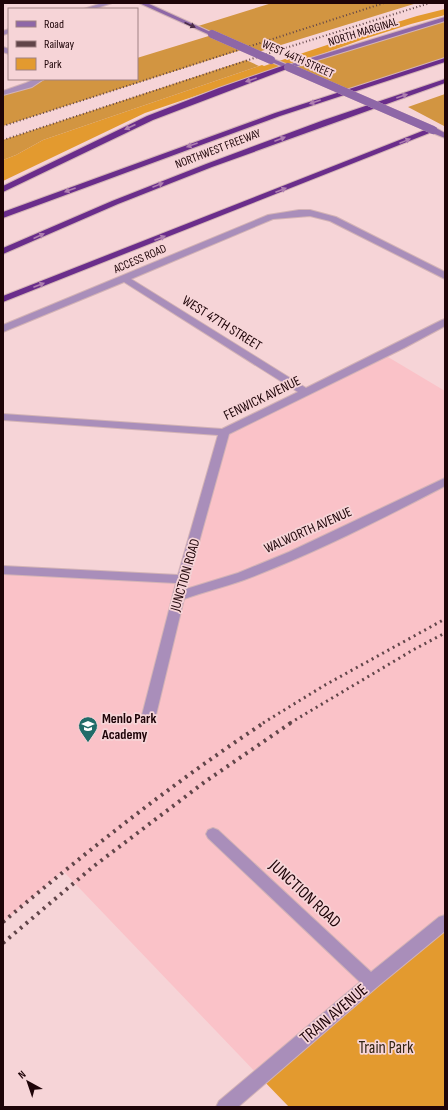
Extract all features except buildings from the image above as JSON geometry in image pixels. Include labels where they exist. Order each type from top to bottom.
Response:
[{"type":"highway","name":"NORTHWEST FREEWAY","points":[[3,215],[355,88],[445,60]]},
{"type":"highway","points":[[3,189],[150,118],[222,90],[288,67]]},
{"type":"highway","name":"NORTHWEST FREEWAY","points":[[3,252],[129,197],[205,166],[324,122],[445,81]]},
{"type":"highway","points":[[3,299],[433,130]]},
{"type":"street","points":[[91,8],[108,3]]},
{"type":"street","name":"WEST 44TH STREET","points":[[142,3],[445,136]]},
{"type":"street","name":"NORTH MARGINAL","points":[[288,67],[445,19]]},
{"type":"street","points":[[3,93],[29,85],[38,80]]},
{"type":"street","points":[[433,130],[444,126]]},
{"type":"street","name":"ACCESS ROAD","points":[[3,329],[271,217],[288,214],[310,213],[333,219],[445,276]]},
{"type":"street","name":"WEST 47TH STREET","points":[[124,278],[305,392]]},
{"type":"street","name":"FENWICK AVENUE","points":[[3,417],[224,432],[445,322]]},
{"type":"street","name":"JUNCTION ROAD","points":[[148,719],[178,596],[224,432]]},
{"type":"street","name":"WALWORTH AVENUE","points":[[178,596],[241,576],[325,539],[413,498],[445,481]]},
{"type":"street","points":[[3,570],[183,580]]},
{"type":"street","name":"JUNCTION ROAD","points":[[213,834],[371,982]]},
{"type":"street","name":"TRAIN AVENUE","points":[[225,1107],[371,982],[445,922]]},
{"type":"shaded area","points":[[272,3],[417,3],[255,53],[244,49],[3,126],[3,93],[45,80],[138,80],[138,58],[212,35],[195,27]]},
{"type":"shaded area","points":[[445,19],[445,60],[344,92],[288,67]]},
{"type":"shaded area","points":[[246,60],[259,66],[43,140],[16,155],[3,160],[3,140]]},
{"type":"shaded area","points":[[445,94],[444,126],[408,107]]},
{"type":"shaded area","points":[[383,354],[445,391],[445,922],[260,1077],[63,871],[3,922],[3,570],[183,579],[224,432]]},
{"type":"green space","points":[[445,9],[445,15],[361,40],[300,62],[299,61],[145,113],[3,181],[3,160],[16,155],[43,140],[262,65],[264,66],[375,29]]},
{"type":"green space","name":"Train Park","points":[[445,922],[445,1107],[289,1107],[260,1077]]},
{"type":"railway","points":[[3,126],[384,3]]},
{"type":"railway","points":[[3,140],[279,50],[430,3]]},
{"type":"railway","points":[[263,723],[325,685],[445,619]]},
{"type":"railway","points":[[290,723],[413,650],[445,633]]},
{"type":"railway","points":[[3,922],[66,869],[131,818],[197,769],[265,722]]},
{"type":"railway","points":[[3,943],[94,866],[206,781],[292,722]]},
{"type":"place","name":"Menlo Park Academy","points":[[88,743]]}]
